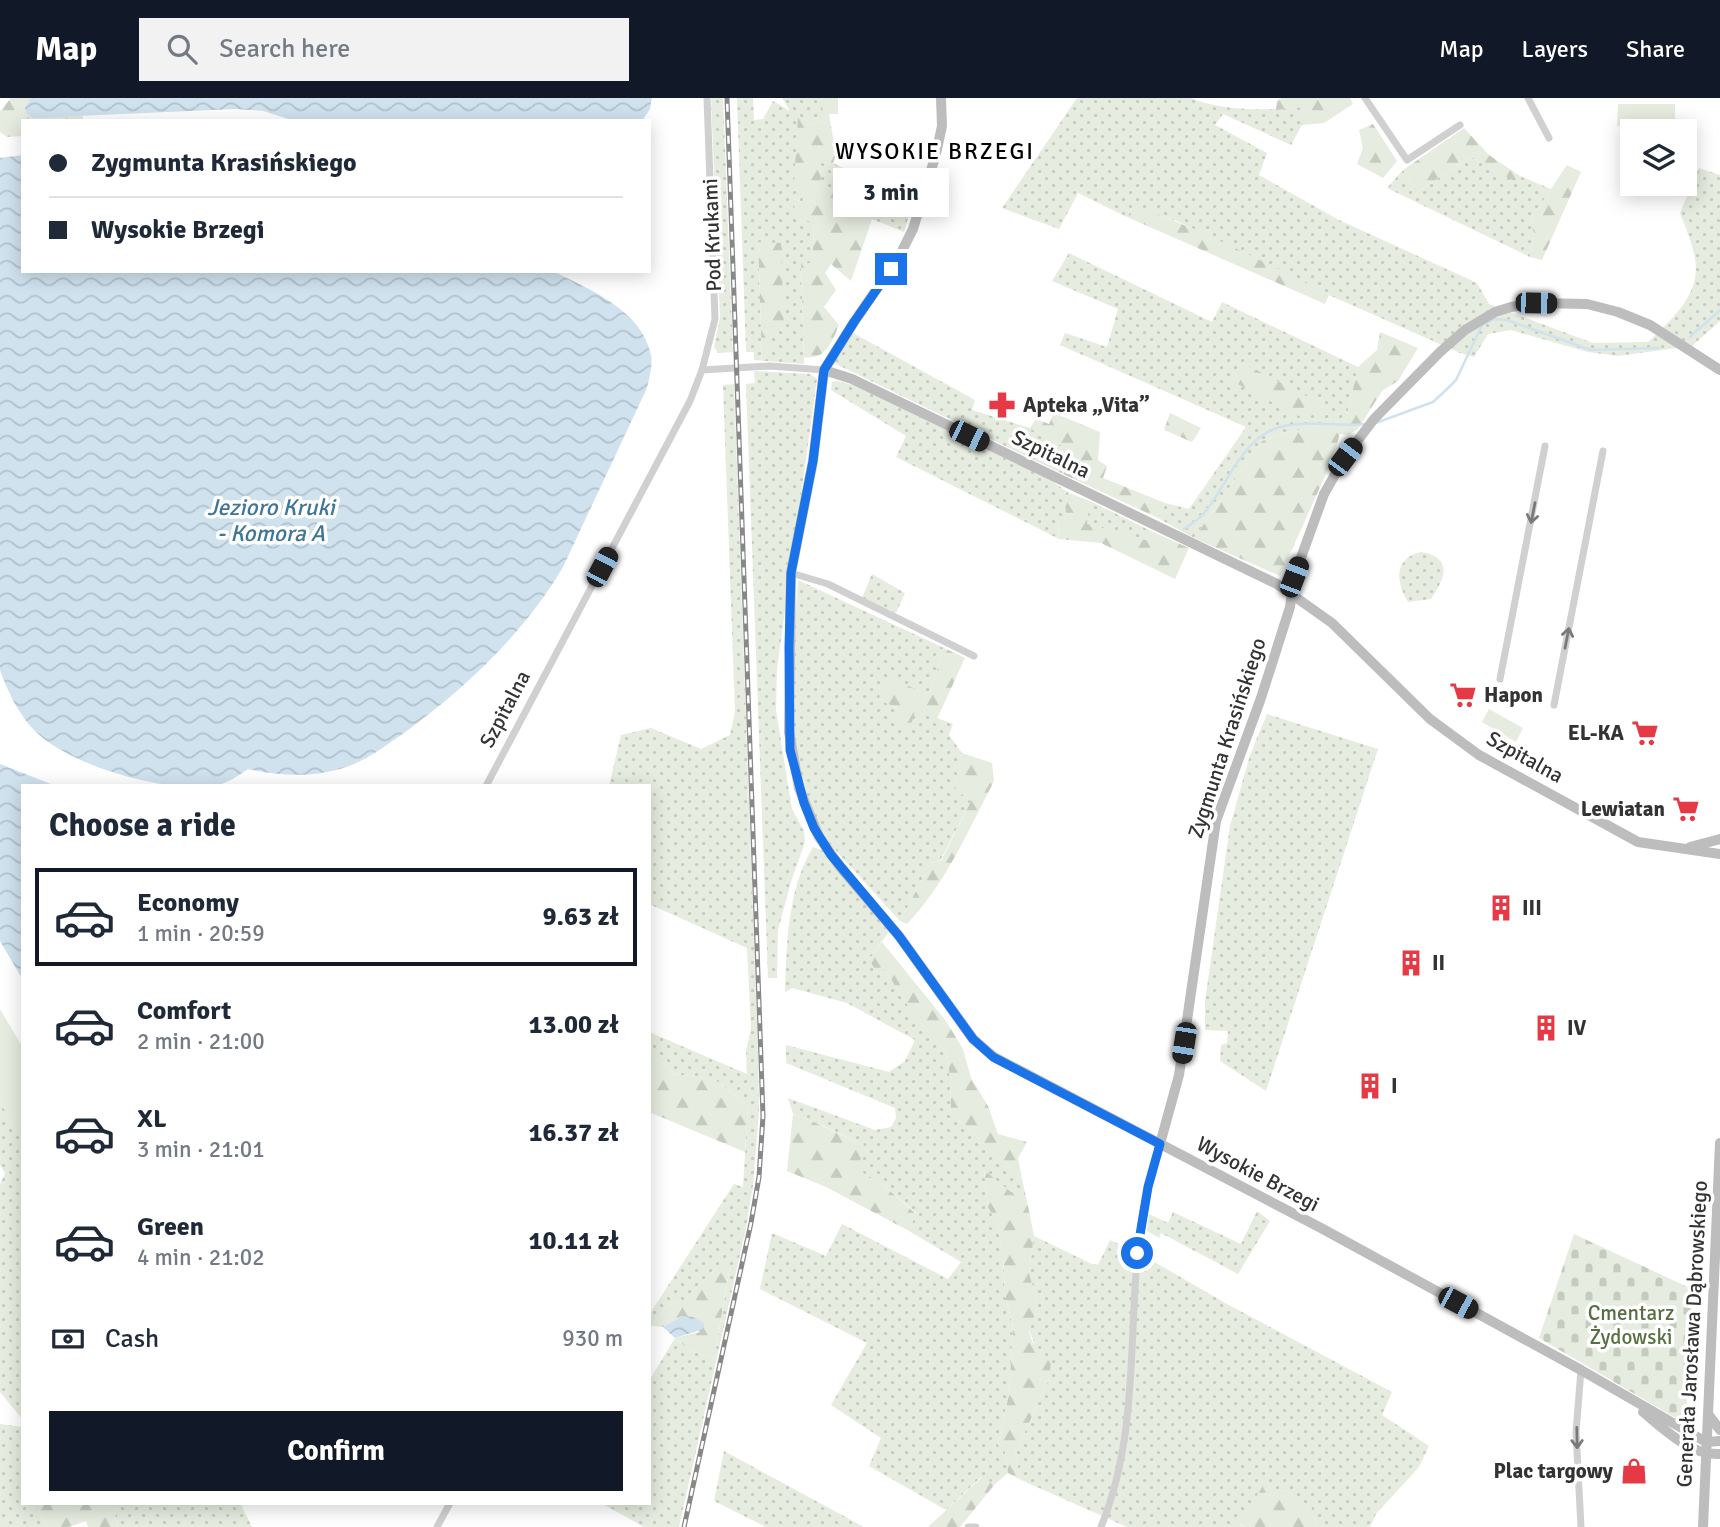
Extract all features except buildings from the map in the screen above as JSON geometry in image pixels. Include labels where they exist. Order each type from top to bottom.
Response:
[{"type":"street","name":"Pod Krukami","points":[[702,370],[715,313],[707,98]]},
{"type":"street","name":"Wysokie Brzegi","points":[[941,98],[942,126],[913,229],[900,255],[824,370],[813,461],[791,573],[789,635],[790,750],[799,789],[819,837],[836,862],[899,936],[965,1028],[982,1048],[1002,1062],[1321,1228],[1706,1442]]},
{"type":"street","points":[[1365,98],[1408,160],[1460,125]]},
{"type":"street","points":[[1528,98],[1549,138]]},
{"type":"street","name":"Zygmunta Krasińskiego","points":[[1101,1527],[1117,1480],[1127,1435],[1139,1236],[1148,1187],[1179,1075],[1216,821],[1261,698],[1290,607],[1294,577],[1324,494],[1345,457],[1374,419],[1422,369],[1465,330],[1495,312],[1536,303],[1597,306],[1650,325],[1720,370]]},
{"type":"street","name":"Szpitalna","points":[[487,784],[690,401],[702,370],[770,366],[824,370],[864,385],[1273,582],[1332,623],[1435,723],[1479,755],[1638,842],[1720,854]]},
{"type":"street","points":[[1500,679],[1545,446]]},
{"type":"street","points":[[1554,705],[1603,451]]},
{"type":"street","points":[[791,573],[828,584],[974,656]]},
{"type":"street","points":[[1678,849],[1720,839]]},
{"type":"street","name":"Generała Jarosława Dąbrowskiego","points":[[1703,1527],[1720,1143]]},
{"type":"street","points":[[1580,1370],[1576,1432],[1581,1527]]},
{"type":"street","name":"Wysokie Brzegi","points":[[1621,1394],[1679,1439],[1706,1455]]},
{"type":"street","points":[[1708,1413],[1720,1430]]},
{"type":"street","points":[[1706,1442],[1720,1441]]},
{"type":"street","points":[[1706,1455],[1720,1454]]},
{"type":"street","points":[[438,1527],[449,1505]]},
{"type":"street","points":[[968,1527],[976,1527]]},
{"type":"green space","points":[[11,98],[31,98],[25,107],[83,116],[83,119],[21,119],[21,136],[7,137],[0,132],[0,111]]},
{"type":"green space","points":[[711,98],[723,98],[733,352],[718,353],[714,347],[720,318]]},
{"type":"green space","points":[[737,98],[753,98],[754,120],[763,119],[773,101],[790,111],[782,98],[821,98],[821,120],[814,124],[798,116],[804,192],[803,202],[794,199],[814,223],[812,263],[801,263],[804,364],[754,360],[754,352],[746,352]],"holes":[[[758,243],[784,329],[770,325],[770,359],[762,359]]]},
{"type":"green space","points":[[821,98],[838,98],[838,114],[829,114],[836,155],[833,163],[820,162],[821,183],[872,219],[851,281],[831,264],[825,273],[836,290],[824,307],[839,325],[834,338],[822,353],[804,357],[801,263],[812,263],[814,223],[796,217],[793,199],[803,202],[804,192],[794,183],[798,116],[814,124],[821,120]]},
{"type":"green space","points":[[1077,98],[1191,98],[1245,109],[1301,107],[1302,125],[1291,145],[1223,114],[1215,125],[1267,153],[1259,175],[1339,220],[1477,283],[1489,304],[1593,343],[1648,342],[1676,314],[1695,280],[1694,254],[1680,213],[1687,196],[1697,196],[1699,168],[1720,175],[1720,321],[1692,346],[1618,356],[1588,352],[1511,330],[1488,334],[1474,357],[1329,295],[1179,222],[1133,206],[1127,217],[1078,193],[1059,229],[1002,208]]},
{"type":"green space","points":[[1350,98],[1353,104],[1324,123],[1302,125],[1300,107],[1276,110],[1277,100]]},
{"type":"green space","points":[[1618,104],[1675,104],[1675,119],[1620,119],[1620,126],[1617,126]]},
{"type":"green space","points":[[1373,124],[1397,161],[1383,178],[1357,164],[1363,148],[1359,130]]},
{"type":"green space","points":[[1464,128],[1489,155],[1520,176],[1514,181],[1471,157],[1417,192],[1403,170]]},
{"type":"green space","points":[[1471,157],[1514,180],[1520,176],[1551,189],[1531,219],[1534,236],[1530,257],[1387,188],[1403,170],[1417,192]]},
{"type":"green space","points":[[820,162],[833,163],[913,202],[904,232],[872,219],[821,183]]},
{"type":"green space","points":[[1567,165],[1581,172],[1542,260],[1530,257],[1534,236],[1531,219]]},
{"type":"green space","points":[[1134,205],[1209,236],[1329,295],[1325,304],[1127,217]]},
{"type":"green space","points":[[758,242],[781,243],[784,329],[770,326],[770,359],[762,359]]},
{"type":"green space","points":[[1069,253],[1212,322],[1222,302],[1358,367],[1346,420],[1284,433],[1262,441],[1194,538],[1158,518],[1165,503],[1189,509],[1246,427],[1060,345],[1065,333],[1107,347],[1118,309],[1052,281]]},
{"type":"green space","points":[[1380,332],[1418,348],[1398,381],[1382,391],[1358,429],[1349,435],[1340,434],[1330,465],[1280,576],[1194,538],[1262,441],[1284,433],[1346,420],[1358,367],[1377,350]]},
{"type":"green space","points":[[853,333],[975,400],[972,410],[1030,428],[1073,452],[1063,474],[834,363]]},
{"type":"green space","points":[[1241,362],[1330,408],[1301,417],[1230,380]]},
{"type":"green space","points":[[754,371],[810,374],[817,379],[777,669],[776,710],[792,809],[804,831],[805,842],[778,930],[777,978],[768,978],[746,384],[755,383]]},
{"type":"green space","points":[[832,382],[853,385],[1049,479],[1069,493],[1065,501],[1066,518],[1058,520],[1059,539],[896,457],[906,436],[831,390]]},
{"type":"green space","points":[[734,384],[759,1110],[753,1186],[746,1228],[679,1527],[644,1527],[605,1505],[651,1505],[651,1378],[675,1338],[689,1350],[714,1359],[730,1267],[715,1270],[684,1300],[666,1307],[652,1326],[651,1312],[734,1184],[743,1187],[748,1106],[714,1079],[674,1074],[651,1055],[651,1033],[747,1074],[746,1051],[751,1028],[747,948],[651,905],[651,784],[609,784],[621,735],[651,728],[701,749],[730,735],[735,712],[723,385]]},
{"type":"green space","points":[[1054,413],[1100,432],[1098,460],[1107,466],[1103,478],[1165,503],[1158,518],[1063,474],[1073,452],[1030,428],[1036,419],[1049,424]]},
{"type":"green space","points":[[1170,413],[1201,428],[1192,442],[1164,430]]},
{"type":"green space","points":[[1069,493],[1090,501],[1087,524],[1146,540],[1151,531],[1189,548],[1175,579],[1101,543],[1059,539],[1058,519],[1066,518],[1065,501]]},
{"type":"green space","points":[[1090,501],[1151,531],[1146,540],[1086,524]]},
{"type":"green space","points":[[1421,552],[1439,559],[1444,571],[1431,599],[1408,602],[1399,579],[1401,566],[1412,555]]},
{"type":"green space","points":[[872,574],[905,593],[896,613],[862,598]]},
{"type":"green space","points":[[798,580],[944,648],[929,696],[880,700],[897,708],[895,723],[916,710],[953,724],[949,735],[962,753],[954,788],[971,801],[940,861],[931,863],[900,921],[809,821],[787,743]]},
{"type":"green space","points":[[944,648],[965,658],[937,719],[916,710],[909,729],[894,723],[897,708],[880,700],[879,691],[895,679],[929,696]]},
{"type":"green space","points":[[1489,709],[1523,728],[1516,742],[1482,722]]},
{"type":"green space","points":[[1267,714],[1378,749],[1266,1091],[1220,1061],[1221,1045],[1227,1043],[1228,1031],[1205,1030],[1205,1001],[1230,826],[1250,755]]},
{"type":"green space","points":[[962,753],[992,763],[994,781],[945,874],[907,924],[900,921],[931,863],[941,861],[971,801],[954,788]]},
{"type":"green space","points":[[813,847],[822,850],[890,930],[869,960],[883,967],[916,1018],[946,1052],[951,1113],[1022,1179],[1028,1206],[984,1171],[988,1207],[997,1223],[1003,1252],[1005,1295],[1013,1327],[1009,1394],[998,1445],[1005,1451],[1008,1473],[995,1484],[981,1477],[946,1510],[869,1466],[881,1438],[831,1405],[867,1343],[760,1289],[772,1233],[826,1256],[842,1224],[948,1279],[961,1262],[909,1231],[916,1213],[880,1182],[857,1170],[863,1144],[793,1114],[788,1098],[875,1130],[891,1127],[896,1118],[895,1108],[786,1063],[786,1045],[889,1072],[905,1061],[915,1040],[847,1003],[792,988],[785,992],[793,899],[804,864]]},
{"type":"green space","points":[[882,942],[946,1021],[963,1049],[971,1078],[988,1106],[998,1134],[1027,1142],[1018,1158],[1022,1179],[951,1113],[946,1052],[916,1018],[883,967],[875,969],[869,960]]},
{"type":"green space","points":[[0,1009],[21,1045],[21,1138],[0,1102]]},
{"type":"green space","points":[[651,1055],[674,1074],[714,1079],[748,1106],[745,1152],[651,1113]]},
{"type":"green space","points":[[0,1102],[21,1138],[21,1418],[0,1392],[0,1184],[5,1173],[0,1165]]},
{"type":"green space","points":[[793,1114],[864,1144],[858,1170],[880,1182],[916,1214],[909,1231],[826,1187],[787,1171]]},
{"type":"green space","points":[[984,1170],[1028,1206],[1034,1236],[1029,1273],[1038,1305],[1029,1331],[1032,1341],[1051,1362],[1049,1379],[1015,1454],[1021,1480],[1008,1473],[1005,1452],[998,1445],[1009,1394],[1013,1327],[1005,1295],[1003,1252],[997,1223],[988,1207]]},
{"type":"green space","points":[[1257,1211],[1270,1221],[1238,1274],[1161,1233],[1159,1238],[1147,1231],[1149,1214],[1168,1223],[1173,1212],[1241,1244]]},
{"type":"green space","name":"Cmentarz Żydowski","points":[[1574,1234],[1692,1289],[1686,1424],[1539,1338]]},
{"type":"green space","points":[[1034,1236],[1098,1265],[1110,1240],[1392,1392],[1382,1415],[1429,1446],[1419,1467],[1376,1514],[1370,1527],[1317,1527],[1311,1507],[1239,1524],[1246,1527],[1127,1527],[1021,1480],[1015,1454],[1049,1379],[1029,1330],[1038,1305],[1029,1273]]},
{"type":"green space","points":[[730,1266],[714,1359],[689,1350],[675,1338],[700,1332],[682,1316],[663,1327],[652,1326],[666,1307],[684,1300],[715,1270]]},
{"type":"green space","points":[[0,1424],[21,1427],[21,1505],[36,1505],[47,1527],[0,1527]]},
{"type":"green space","points":[[724,1451],[864,1527],[766,1527],[714,1501]]},
{"type":"green space","points":[[982,1477],[995,1484],[960,1527],[928,1527]]},
{"type":"green space","points":[[1265,1483],[1311,1507],[1317,1527],[1246,1527],[1239,1523]]},
{"type":"green space","points":[[36,1505],[118,1505],[115,1517],[118,1527],[88,1527],[86,1521],[69,1527],[47,1527]]},
{"type":"green space","points":[[118,1505],[241,1505],[252,1527],[118,1527],[115,1517]]},
{"type":"water","points":[[31,98],[652,98],[650,109],[643,119],[289,119],[263,111],[235,109],[33,118],[26,113],[25,107]]},
{"type":"water","name":"Jezioro Kruki - Komora A","points":[[21,155],[21,273],[557,273],[612,303],[626,314],[646,339],[651,355],[647,388],[563,567],[548,591],[512,636],[471,678],[427,716],[367,758],[341,769],[315,774],[274,774],[248,769],[220,784],[164,784],[119,774],[70,755],[50,743],[23,717],[0,670],[0,158]]},
{"type":"water","points":[[0,764],[51,784],[21,784],[21,977],[0,941]]},
{"type":"water","points":[[682,1316],[693,1317],[704,1323],[704,1329],[675,1338],[663,1327]]},
{"type":"waterway","points":[[1690,337],[1720,310]]},
{"type":"waterway","points":[[1373,424],[1433,402],[1456,380],[1482,325],[1494,319],[1507,320],[1591,350],[1659,348]]},
{"type":"waterway","points":[[1184,529],[1203,515],[1243,454],[1262,435],[1295,424],[1367,424]]},
{"type":"railway","points":[[684,1527],[751,1223],[759,1177],[763,1116],[727,98]]},
{"type":"place","name":"Apteka „Vita”","points":[[1002,405]]},
{"type":"place","name":"Hapon","points":[[1463,695]]},
{"type":"place","name":"EL-KA","points":[[1645,733]]},
{"type":"place","name":"Lewiatan","points":[[1686,809]]},
{"type":"place","name":"III","points":[[1501,908]]},
{"type":"place","name":"II","points":[[1411,963]]},
{"type":"place","name":"IV","points":[[1546,1028]]},
{"type":"place","name":"I","points":[[1370,1086]]},
{"type":"place","name":"Plac targowy","points":[[1634,1471]]},
{"type":"district","name":"WYSOKIE BRZEGI","points":[[935,151]]},
{"type":"route","points":[[891,269],[824,370],[813,461],[794,553],[789,598],[789,732],[793,769],[810,818],[831,855],[899,936],[973,1039],[993,1057],[1160,1144],[1148,1187],[1137,1253]]}]
